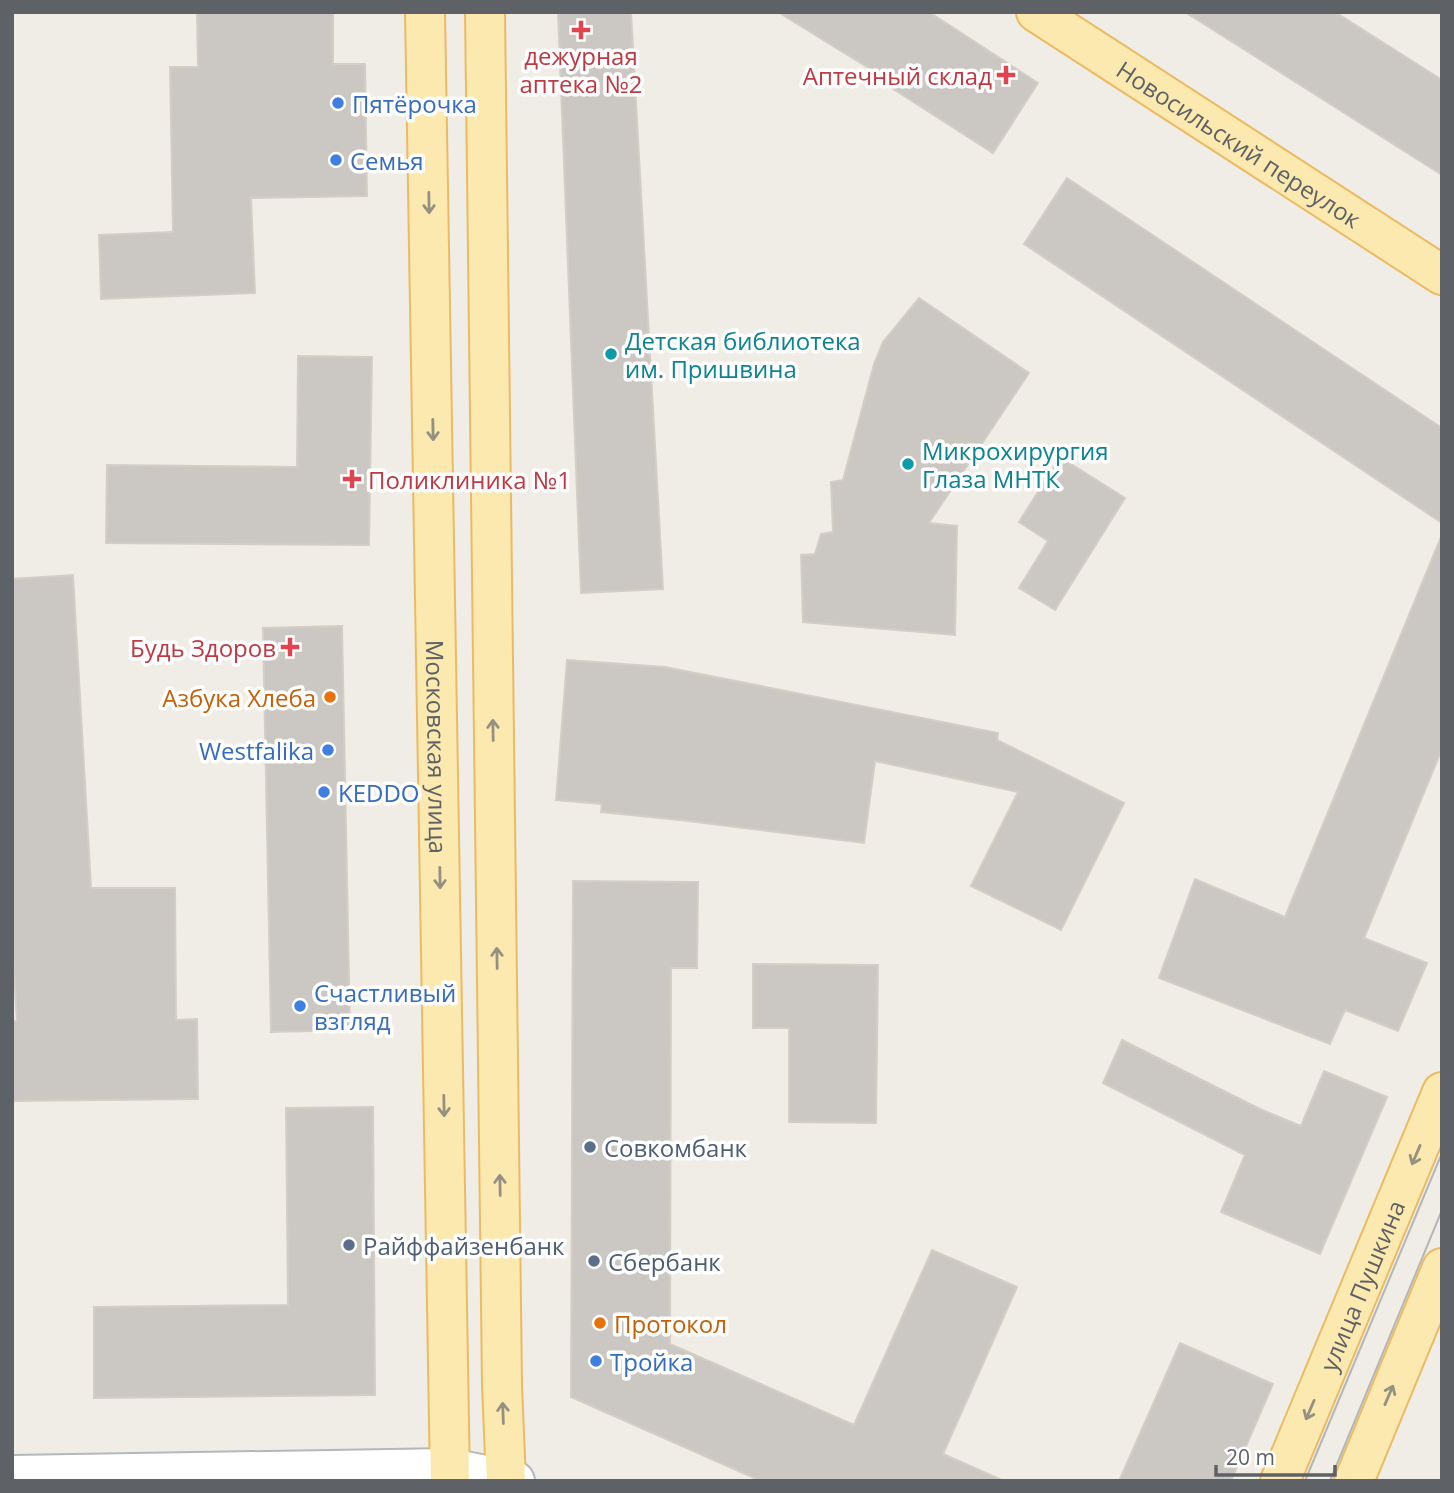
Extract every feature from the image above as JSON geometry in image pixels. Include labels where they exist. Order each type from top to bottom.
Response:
[{"type":"main road","name":"Московская улица","points":[[425,12],[450,1474]]},
{"type":"main road","points":[[485,12],[502,1345],[509,1480]]},
{"type":"main road","name":"Новосильский переулок","points":[[1035,12],[1442,275]]},
{"type":"main road","name":"улица Пушкина","points":[[1280,1481],[1442,1091]]},
{"type":"main road","points":[[1354,1481],[1442,1268]]},
{"type":"street","points":[[12,1475],[450,1474],[509,1480]]},
{"type":"building","points":[[197,12],[333,12],[333,64],[365,64],[367,196],[251,198],[255,293],[101,299],[99,235],[173,232],[170,67],[198,67]]},
{"type":"building","name":"Детская библиотека им. Пришвина","points":[[558,12],[631,12],[663,589],[581,593]]},
{"type":"building","points":[[778,12],[929,12],[1038,83],[993,153],[873,76],[875,72]]},
{"type":"building","points":[[1185,12],[1335,12],[1442,80],[1442,175]]},
{"type":"building","points":[[1067,178],[1442,428],[1442,523],[1024,244]]},
{"type":"building","name":"Микрохирургия Глаза МНТК","points":[[919,298],[1029,373],[929,523],[957,526],[955,635],[803,622],[801,555],[815,554],[821,534],[833,532],[831,482],[843,480],[874,364],[883,342]]},
{"type":"building","points":[[298,356],[372,357],[369,545],[106,543],[107,465],[297,467]]},
{"type":"building","points":[[1060,457],[1125,498],[1055,610],[1019,588],[1048,541],[1019,522]]},
{"type":"building","points":[[1441,537],[1442,749],[1364,938],[1427,963],[1398,1031],[1345,1010],[1330,1044],[1159,978],[1195,879],[1285,917]]},
{"type":"building","points":[[73,575],[91,888],[175,888],[176,1020],[197,1019],[198,1099],[12,1101],[12,1021],[17,1021],[12,939],[12,579]]},
{"type":"building","points":[[342,626],[350,1030],[271,1032],[263,628]]},
{"type":"building","points":[[567,660],[665,667],[998,733],[997,740],[1124,803],[1061,930],[971,886],[1018,792],[875,761],[864,843],[601,812],[602,804],[556,800]]},
{"type":"building","points":[[573,881],[698,882],[697,968],[671,968],[670,1344],[854,1425],[932,1250],[1017,1287],[943,1454],[1004,1481],[761,1481],[571,1397]]},
{"type":"building","points":[[753,964],[878,965],[876,1123],[789,1122],[789,1028],[753,1028]]},
{"type":"building","points":[[1122,1040],[1260,1109],[1301,1126],[1324,1071],[1387,1097],[1320,1254],[1221,1212],[1245,1155],[1103,1083]]},
{"type":"building","points":[[373,1107],[375,1395],[94,1398],[94,1307],[288,1305],[286,1108]]},
{"type":"building","points":[[1180,1343],[1273,1384],[1231,1481],[1119,1481]]},
{"type":"tram line","points":[[1305,1481],[1442,1153]]},
{"type":"tram line","points":[[1330,1481],[1442,1210]]},
{"type":"place","name":"дежурная аптека №2","points":[[581,30]]},
{"type":"place","name":"Аптечный склад","points":[[1006,75]]},
{"type":"place","name":"Пятёрочка","points":[[338,103]]},
{"type":"place","name":"Семья","points":[[336,160]]},
{"type":"place","name":"Детская библиотека им. Пришвина","points":[[611,354]]},
{"type":"place","name":"Микрохирургия Глаза МНТК","points":[[908,464]]},
{"type":"place","name":"Поликлиника №1","points":[[352,479]]},
{"type":"place","name":"Будь Здоров","points":[[290,647]]},
{"type":"place","name":"Азбука Хлеба","points":[[330,697]]},
{"type":"place","name":"Westfalika","points":[[328,750]]},
{"type":"place","name":"KEDDO","points":[[324,792]]},
{"type":"place","name":"Счастливый взгляд","points":[[300,1006]]},
{"type":"place","name":"Совкомбанк","points":[[590,1147]]},
{"type":"place","name":"Райффайзенбанк","points":[[349,1245]]},
{"type":"place","name":"Сбербанк","points":[[594,1261]]},
{"type":"place","name":"Протокол","points":[[600,1323]]},
{"type":"place","name":"Тройка","points":[[596,1361]]}]
